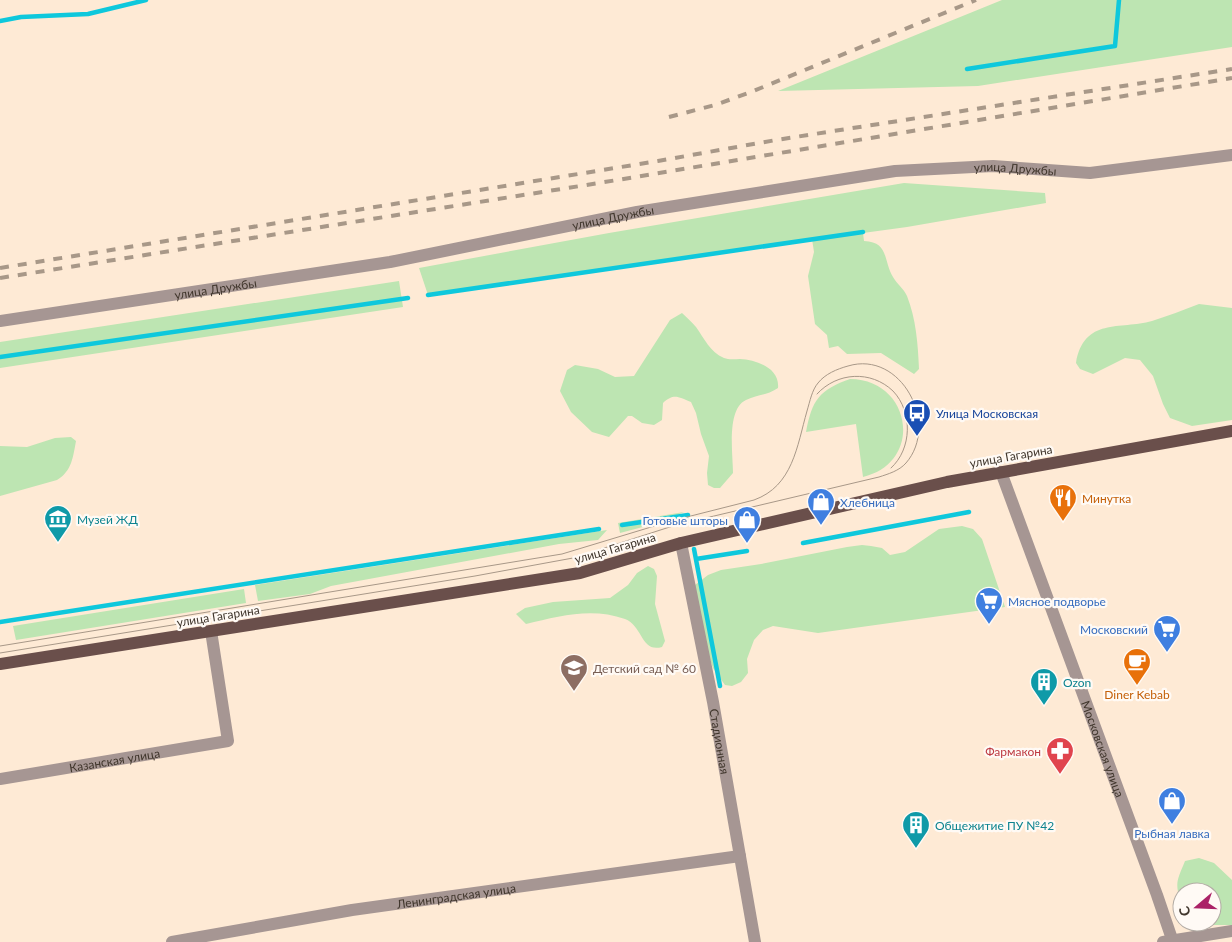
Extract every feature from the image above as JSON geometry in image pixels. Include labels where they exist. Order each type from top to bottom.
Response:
[{"type":"main road","name":"улица Гагарина","points":[[0,664],[580,573],[681,543],[947,482],[1232,431]]},
{"type":"street","name":"улица Дружбы","points":[[0,321],[390,262],[637,212],[895,171],[993,166],[1090,173],[1232,155]]},
{"type":"street","name":"Московская улица","points":[[1001,472],[1158,895],[1170,941]]},
{"type":"street","name":"Стадионная","points":[[681,543],[713,702],[755,942]]},
{"type":"street","name":"Казанская улица","points":[[0,779],[228,741],[211,631]]},
{"type":"street","name":"Ленинградская улица","points":[[172,942],[352,910],[740,856]]},
{"type":"street","points":[[1170,941],[1232,931]]},
{"type":"green space","points":[[1002,0],[1232,0],[1232,47],[978,86],[778,91]]},
{"type":"green space","points":[[904,183],[1045,193],[1046,203],[863,233],[864,241],[872,242],[882,248],[893,277],[907,296],[913,314],[917,341],[919,369],[914,374],[881,353],[847,354],[838,346],[829,348],[827,335],[815,324],[808,276],[814,252],[812,239],[428,295],[419,268],[609,233]]},
{"type":"green space","points":[[399,281],[403,307],[0,368],[0,342]]},
{"type":"green space","points":[[1199,304],[1232,308],[1232,420],[1192,426],[1170,418],[1153,376],[1140,360],[1125,358],[1093,374],[1080,369],[1076,363],[1080,348],[1087,338],[1095,332],[1105,328],[1152,321]]},
{"type":"green space","points":[[682,313],[719,355],[726,359],[760,363],[771,370],[778,381],[778,388],[746,400],[740,405],[733,422],[733,473],[720,488],[708,485],[709,456],[691,402],[676,397],[670,398],[663,403],[662,420],[654,425],[642,423],[632,416],[628,416],[609,437],[592,432],[571,412],[560,391],[567,370],[575,365],[598,369],[615,377],[634,376],[670,320]]},
{"type":"green space","points":[[850,379],[871,383],[886,392],[897,406],[903,422],[902,439],[896,455],[883,468],[863,477],[856,424],[806,432],[814,404],[831,387]]},
{"type":"green space","points":[[71,437],[76,441],[74,453],[69,468],[62,476],[57,480],[0,496],[0,446],[27,447],[55,438]]},
{"type":"green space","points":[[684,512],[658,523],[620,533],[618,523]]},
{"type":"green space","points":[[962,526],[973,529],[982,539],[1005,607],[818,633],[773,626],[763,630],[754,640],[747,659],[748,673],[741,682],[732,686],[725,685],[713,668],[707,651],[695,585],[708,575],[721,570],[862,545],[882,548],[890,555],[905,552],[939,529]]},
{"type":"green space","points":[[607,530],[598,540],[559,544],[331,586],[310,594],[258,601],[255,585]]},
{"type":"green space","points":[[648,566],[654,569],[657,576],[655,604],[665,641],[662,647],[655,648],[650,646],[631,622],[613,615],[576,614],[526,624],[516,614],[525,608],[553,602],[610,598],[628,585],[637,573]]},
{"type":"green space","points":[[244,589],[246,603],[16,640],[13,626]]},
{"type":"green space","points":[[1199,858],[1214,863],[1232,880],[1232,925],[1222,925],[1222,882],[1178,882],[1185,861]]},
{"type":"waterway","points":[[0,21],[21,17],[88,14],[146,0]]},
{"type":"waterway","points":[[967,69],[1115,46],[1119,0]]},
{"type":"waterway","points":[[428,295],[863,232]]},
{"type":"waterway","points":[[0,357],[408,298]]},
{"type":"waterway","points":[[803,543],[969,512]]},
{"type":"waterway","points":[[622,525],[688,515]]},
{"type":"waterway","points":[[0,622],[599,529]]},
{"type":"waterway","points":[[694,549],[720,686]]},
{"type":"waterway","points":[[696,559],[747,551]]},
{"type":"tram line","points":[[0,646],[562,554],[671,521],[754,500],[767,494],[785,475],[796,451],[810,400],[816,386],[828,374],[848,366],[867,364],[884,369],[899,379],[910,394],[917,411],[919,429],[915,447],[906,463],[893,472],[879,477],[676,525],[573,558],[475,576],[0,653]]},
{"type":"tram line","points":[[817,394],[834,381],[854,376],[875,380],[893,391],[904,409],[907,430],[903,451],[891,468]]},
{"type":"railway","points":[[669,117],[715,105],[751,92],[976,0]]},
{"type":"railway","points":[[0,268],[658,161],[776,140],[1232,69]]},
{"type":"railway","points":[[0,278],[599,183],[1232,78]]},
{"type":"place","name":"Улица Московская","points":[[917,437]]},
{"type":"place","name":"Минутка","points":[[1063,522]]},
{"type":"place","name":"Хлебница","points":[[821,526]]},
{"type":"place","name":"Музей ЖД","points":[[58,543]]},
{"type":"place","name":"Готовые шторы","points":[[747,544]]},
{"type":"place","name":"Мясное подворье","points":[[989,625]]},
{"type":"place","name":"Московский","points":[[1167,653]]},
{"type":"place","name":"Diner Kebab","points":[[1137,686]]},
{"type":"place","name":"Детский сад № 60","points":[[574,692]]},
{"type":"place","name":"Ozon","points":[[1044,706]]},
{"type":"place","name":"Фармакон","points":[[1060,775]]},
{"type":"place","name":"Рыбная лавка","points":[[1172,825]]},
{"type":"place","name":"Общежитие ПУ №42","points":[[916,849]]}]
